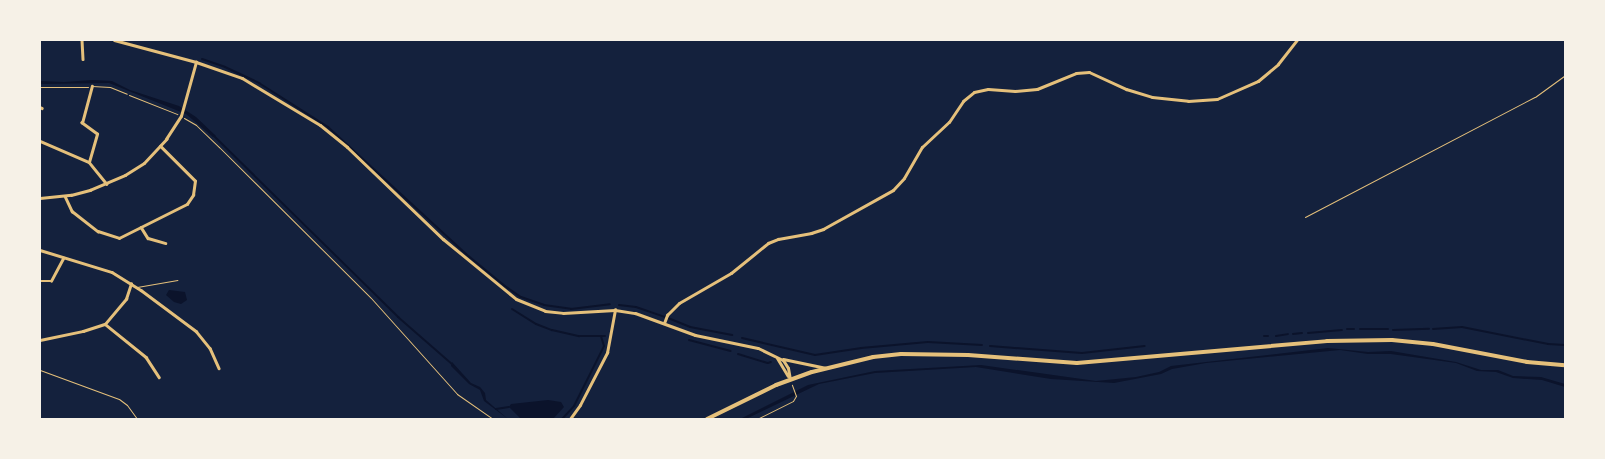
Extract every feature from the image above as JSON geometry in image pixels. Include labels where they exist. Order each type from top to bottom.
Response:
[{"type":"main road","points":[[707,419],[790,379],[873,357],[901,354],[948,354],[1077,363],[1357,339],[1409,341],[1526,362],[1565,365]]},
{"type":"street","points":[[82,40],[83,59]]},
{"type":"street","points":[[114,40],[196,62],[252,84],[320,125],[340,141],[427,224],[501,289],[516,299],[546,311],[562,313],[615,310],[640,314],[695,336],[758,348],[780,358],[826,368]]},
{"type":"street","points":[[664,323],[667,315],[679,303],[731,272],[768,243],[823,229],[893,190],[904,178],[922,147],[949,122],[963,101],[974,92],[988,89],[1015,91],[1037,89],[1076,73],[1089,72],[1126,89],[1152,97],[1188,101],[1217,99],[1258,81],[1278,64],[1297,40]]},
{"type":"street","points":[[40,198],[65,196],[107,184],[136,169],[160,146],[181,116],[186,104],[196,62]]},
{"type":"street","points":[[89,162],[97,134],[82,123],[92,86]]},
{"type":"street","points":[[40,141],[89,162],[107,184]]},
{"type":"street","points":[[65,196],[72,212],[98,231],[119,238],[187,204],[193,196],[195,180],[160,146]]},
{"type":"street","points":[[141,227],[148,238],[165,243]]},
{"type":"street","points":[[40,250],[112,272],[131,283],[176,314],[196,331],[210,348],[219,368]]},
{"type":"street","points":[[40,281],[51,281],[63,258]]},
{"type":"street","points":[[40,340],[83,332],[105,324],[126,299],[131,283]]},
{"type":"street","points":[[570,419],[584,398],[607,353],[615,310]]},
{"type":"street","points":[[105,324],[146,358],[158,376]]},
{"type":"street","points":[[775,356],[790,379]]},
{"type":"street","points":[[780,358],[786,365],[790,379]]},
{"type":"lane","points":[[92,86],[110,87],[127,94]]},
{"type":"lane","points":[[136,287],[177,280]]},
{"type":"path","points":[[1305,217],[1535,97],[1565,75]]},
{"type":"path","points":[[40,87],[92,86]]},
{"type":"path","points":[[127,94],[181,116],[202,131],[371,298],[457,394],[493,419]]},
{"type":"path","points":[[40,370],[119,399],[127,405],[137,419]]},
{"type":"path","points":[[757,419],[790,404],[796,396],[794,388]]},
{"type":"water","points":[[40,81],[112,81],[130,90],[179,106],[196,117],[216,136],[213,137],[186,114],[109,83],[40,84]]},
{"type":"water","points":[[169,290],[185,292],[187,300],[181,304],[174,302],[166,295]]},
{"type":"water","points":[[1328,348],[1368,352],[1391,351],[1456,362],[1481,370],[1498,370],[1513,376],[1541,377],[1565,384],[1565,387],[1542,380],[1513,378],[1496,372],[1477,371],[1456,363],[1391,354],[1368,354],[1340,350],[1206,363],[1114,383],[1051,379],[976,367],[875,373],[819,384],[746,419],[740,419],[808,385],[875,371],[981,365],[1096,381],[1136,377],[1159,372],[1171,366]]},
{"type":"water","points":[[452,362],[471,383],[480,387],[485,393],[486,400],[508,419],[484,401],[480,390],[469,384],[451,366]]},
{"type":"water","points":[[548,400],[561,402],[564,407],[553,419],[521,419],[509,407],[511,404]]},
{"type":"waterway","points":[[202,59],[225,67],[259,83],[328,127],[466,254],[521,297],[544,305],[571,309],[610,304]]},
{"type":"waterway","points":[[213,135],[398,317],[453,365]]},
{"type":"waterway","points":[[619,305],[636,307],[665,317]]},
{"type":"waterway","points":[[512,309],[536,324],[552,330],[579,336],[605,336]]},
{"type":"waterway","points":[[668,318],[690,327],[732,335]]},
{"type":"waterway","points":[[1433,329],[1462,327],[1548,344],[1565,345]]},
{"type":"waterway","points":[[1347,329],[1354,329]]},
{"type":"waterway","points":[[1360,329],[1388,329]]},
{"type":"waterway","points":[[1393,330],[1429,329]]},
{"type":"waterway","points":[[1308,333],[1342,330]]},
{"type":"waterway","points":[[1293,334],[1302,333]]},
{"type":"waterway","points":[[1276,336],[1288,334]]},
{"type":"waterway","points":[[562,419],[574,406],[604,346],[601,336]]},
{"type":"waterway","points":[[742,338],[815,355],[861,348],[928,342],[982,345]]},
{"type":"waterway","points":[[689,340],[731,351]]},
{"type":"waterway","points":[[990,346],[1082,353],[1145,346]]},
{"type":"waterway","points":[[738,354],[768,363],[771,362]]},
{"type":"waterway","points":[[496,409],[509,407]]}]
